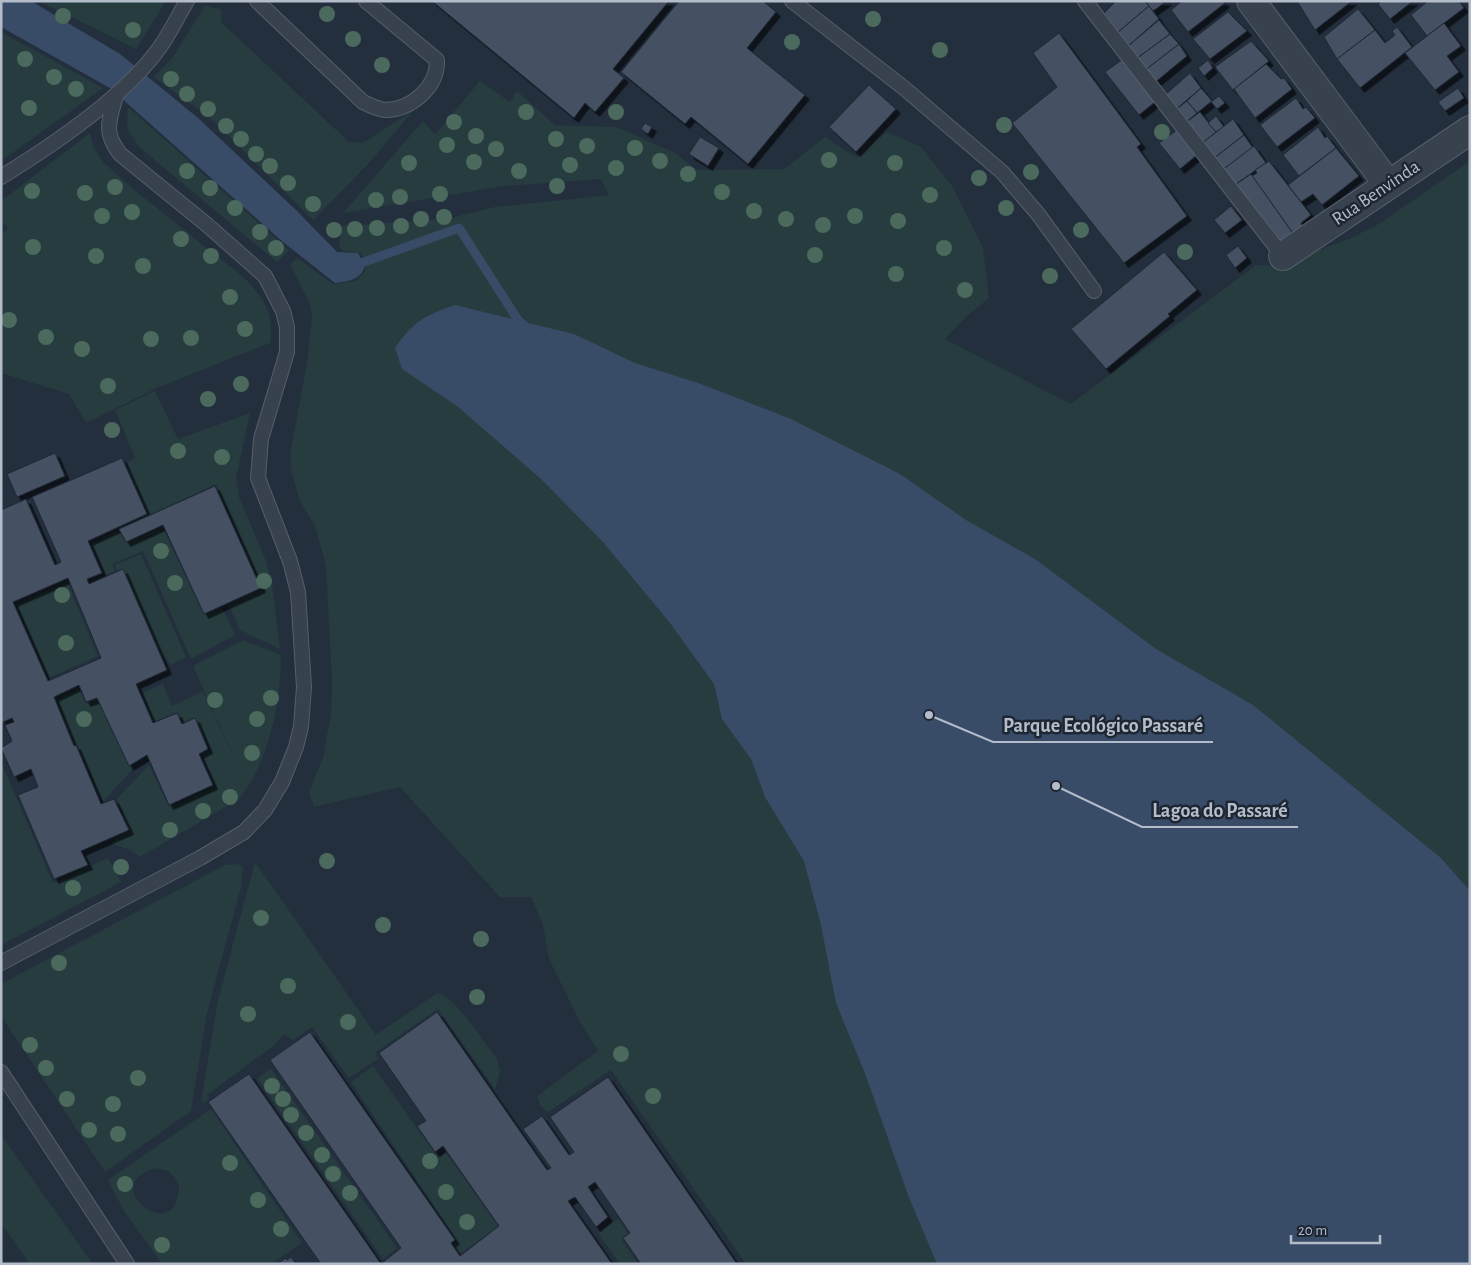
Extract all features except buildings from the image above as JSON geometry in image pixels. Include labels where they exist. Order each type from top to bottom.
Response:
[{"type":"street","points":[[1251,1],[1388,184]]},
{"type":"street","name":"Rua Benvinda","points":[[1283,256],[1470,130]]},
{"type":"lane","points":[[1,177],[35,156],[116,96],[160,48],[187,1]]},
{"type":"lane","points":[[257,1],[362,102],[384,110],[407,104],[427,90],[436,72],[437,60],[366,1]]},
{"type":"lane","points":[[792,1],[904,88],[1002,172],[1038,214],[1094,291]]},
{"type":"lane","points":[[1086,1],[1283,256]]},
{"type":"lane","points":[[1,963],[200,858],[244,832],[265,810],[282,782],[296,747],[301,727],[304,687],[298,592],[290,561],[258,478],[261,439],[287,352],[287,326],[283,311],[265,276],[206,224],[120,154],[110,142],[108,127],[116,96]]},
{"type":"lane","points":[[1,1072],[127,1264]]},
{"type":"green space","points":[[39,1],[166,1],[136,49]]},
{"type":"green space","points":[[205,6],[221,9],[222,23],[349,142],[363,143],[414,110],[370,162],[313,220],[209,117],[154,77],[172,58]]},
{"type":"green space","points":[[1,32],[103,88],[1,161]]},
{"type":"green space","points":[[480,81],[510,102],[517,91],[555,125],[616,127],[675,153],[697,170],[784,169],[825,137],[857,158],[887,132],[921,147],[952,186],[983,248],[989,298],[967,316],[945,339],[1071,404],[1256,265],[1275,266],[1349,239],[1379,224],[1470,161],[1470,1264],[746,1264],[611,1070],[548,1112],[540,1105],[537,1096],[598,1051],[580,1022],[549,959],[543,925],[531,897],[500,897],[400,787],[314,807],[309,792],[323,758],[331,713],[332,682],[326,566],[315,526],[299,499],[291,469],[290,455],[307,363],[312,316],[310,304],[290,265],[297,258],[333,284],[356,281],[365,271],[366,261],[360,253],[343,251],[339,247],[341,226],[446,219],[495,207],[609,195],[601,179],[503,186],[343,213],[423,121],[435,134]]},
{"type":"green space","points":[[128,107],[289,250],[277,262],[138,146],[127,128]]},
{"type":"green space","points":[[90,133],[93,146],[104,163],[207,249],[233,268],[256,290],[265,304],[269,315],[271,331],[270,343],[157,388],[86,423],[69,394],[1,373],[1,234],[8,228],[1,220],[1,201]]},
{"type":"green space","points":[[155,391],[178,439],[250,413],[236,478],[239,497],[266,561],[272,584],[280,649],[240,630],[229,605],[262,587],[216,484],[149,515],[125,464],[135,458],[115,410]]},
{"type":"green space","points":[[162,527],[204,614],[222,607],[235,635],[191,659],[143,551],[112,564],[115,571],[106,575],[92,543],[118,530],[126,543]]},
{"type":"green space","points":[[141,554],[186,657],[170,665],[165,657],[162,657],[123,569],[117,571],[115,565]]},
{"type":"green space","points":[[67,582],[98,656],[49,678],[17,604]]},
{"type":"green space","points":[[243,640],[281,655],[276,712],[265,750],[249,784],[239,799],[140,857],[130,850],[113,844],[114,839],[130,831],[117,799],[149,765],[169,807],[216,787],[202,755],[212,750],[194,718],[183,723],[177,712],[154,722],[142,693],[163,684],[172,706],[203,691],[242,775],[193,666]]},
{"type":"green space","points":[[79,689],[86,704],[97,699],[133,769],[103,801],[77,745],[74,744],[57,699]]},
{"type":"green space","points":[[1,762],[53,883],[108,858],[121,882],[1,945]]},
{"type":"green space","points":[[255,862],[376,1035],[437,993],[444,996],[461,1011],[497,1059],[500,1071],[495,1089],[438,1009],[376,1052],[378,1059],[349,1078],[312,1027],[293,1040],[284,1034],[273,1046],[207,1095],[209,1099],[201,1102],[218,1000]]},
{"type":"green space","points":[[238,864],[243,868],[241,887],[207,1013],[191,1111],[105,1172],[1,1016],[1,984],[225,865]]},
{"type":"green space","points":[[373,1066],[438,1158],[446,1153],[498,1226],[460,1254],[453,1244],[457,1240],[351,1082]]},
{"type":"green space","points":[[271,1069],[397,1248],[383,1259],[257,1078]]},
{"type":"green space","points":[[211,1109],[302,1243],[271,1264],[162,1264],[124,1211],[108,1180]],"holes":[[[155,1168],[169,1171],[179,1184],[176,1203],[167,1212],[156,1213],[145,1207],[136,1198],[134,1187],[139,1177]]]},
{"type":"green space","points":[[1,1135],[93,1264],[30,1264],[1,1223]]},
{"type":"green space","points":[[618,1219],[628,1233],[622,1240],[638,1264],[620,1264],[598,1233]]},
{"type":"water","points":[[1,1],[31,1],[120,54],[198,118],[296,210],[337,252],[358,253],[365,265],[360,274],[345,282],[335,283],[283,242],[110,88],[1,27]]},
{"type":"water","points":[[455,305],[574,334],[635,363],[698,383],[791,419],[900,474],[966,520],[1035,559],[1156,649],[1253,705],[1441,858],[1470,891],[1470,1264],[937,1264],[908,1195],[866,1076],[836,1003],[821,925],[804,861],[765,797],[751,759],[722,719],[714,684],[670,623],[603,542],[541,479],[457,406],[402,369],[395,348],[408,331],[421,320],[435,312]]},
{"type":"waterway","points":[[353,266],[459,228],[518,320],[527,328]]},
{"type":"place","name":"Parque Ecológico Passaré","points":[[929,715]]},
{"type":"place","name":"Lagoa do Passaré","points":[[1056,786]]}]
